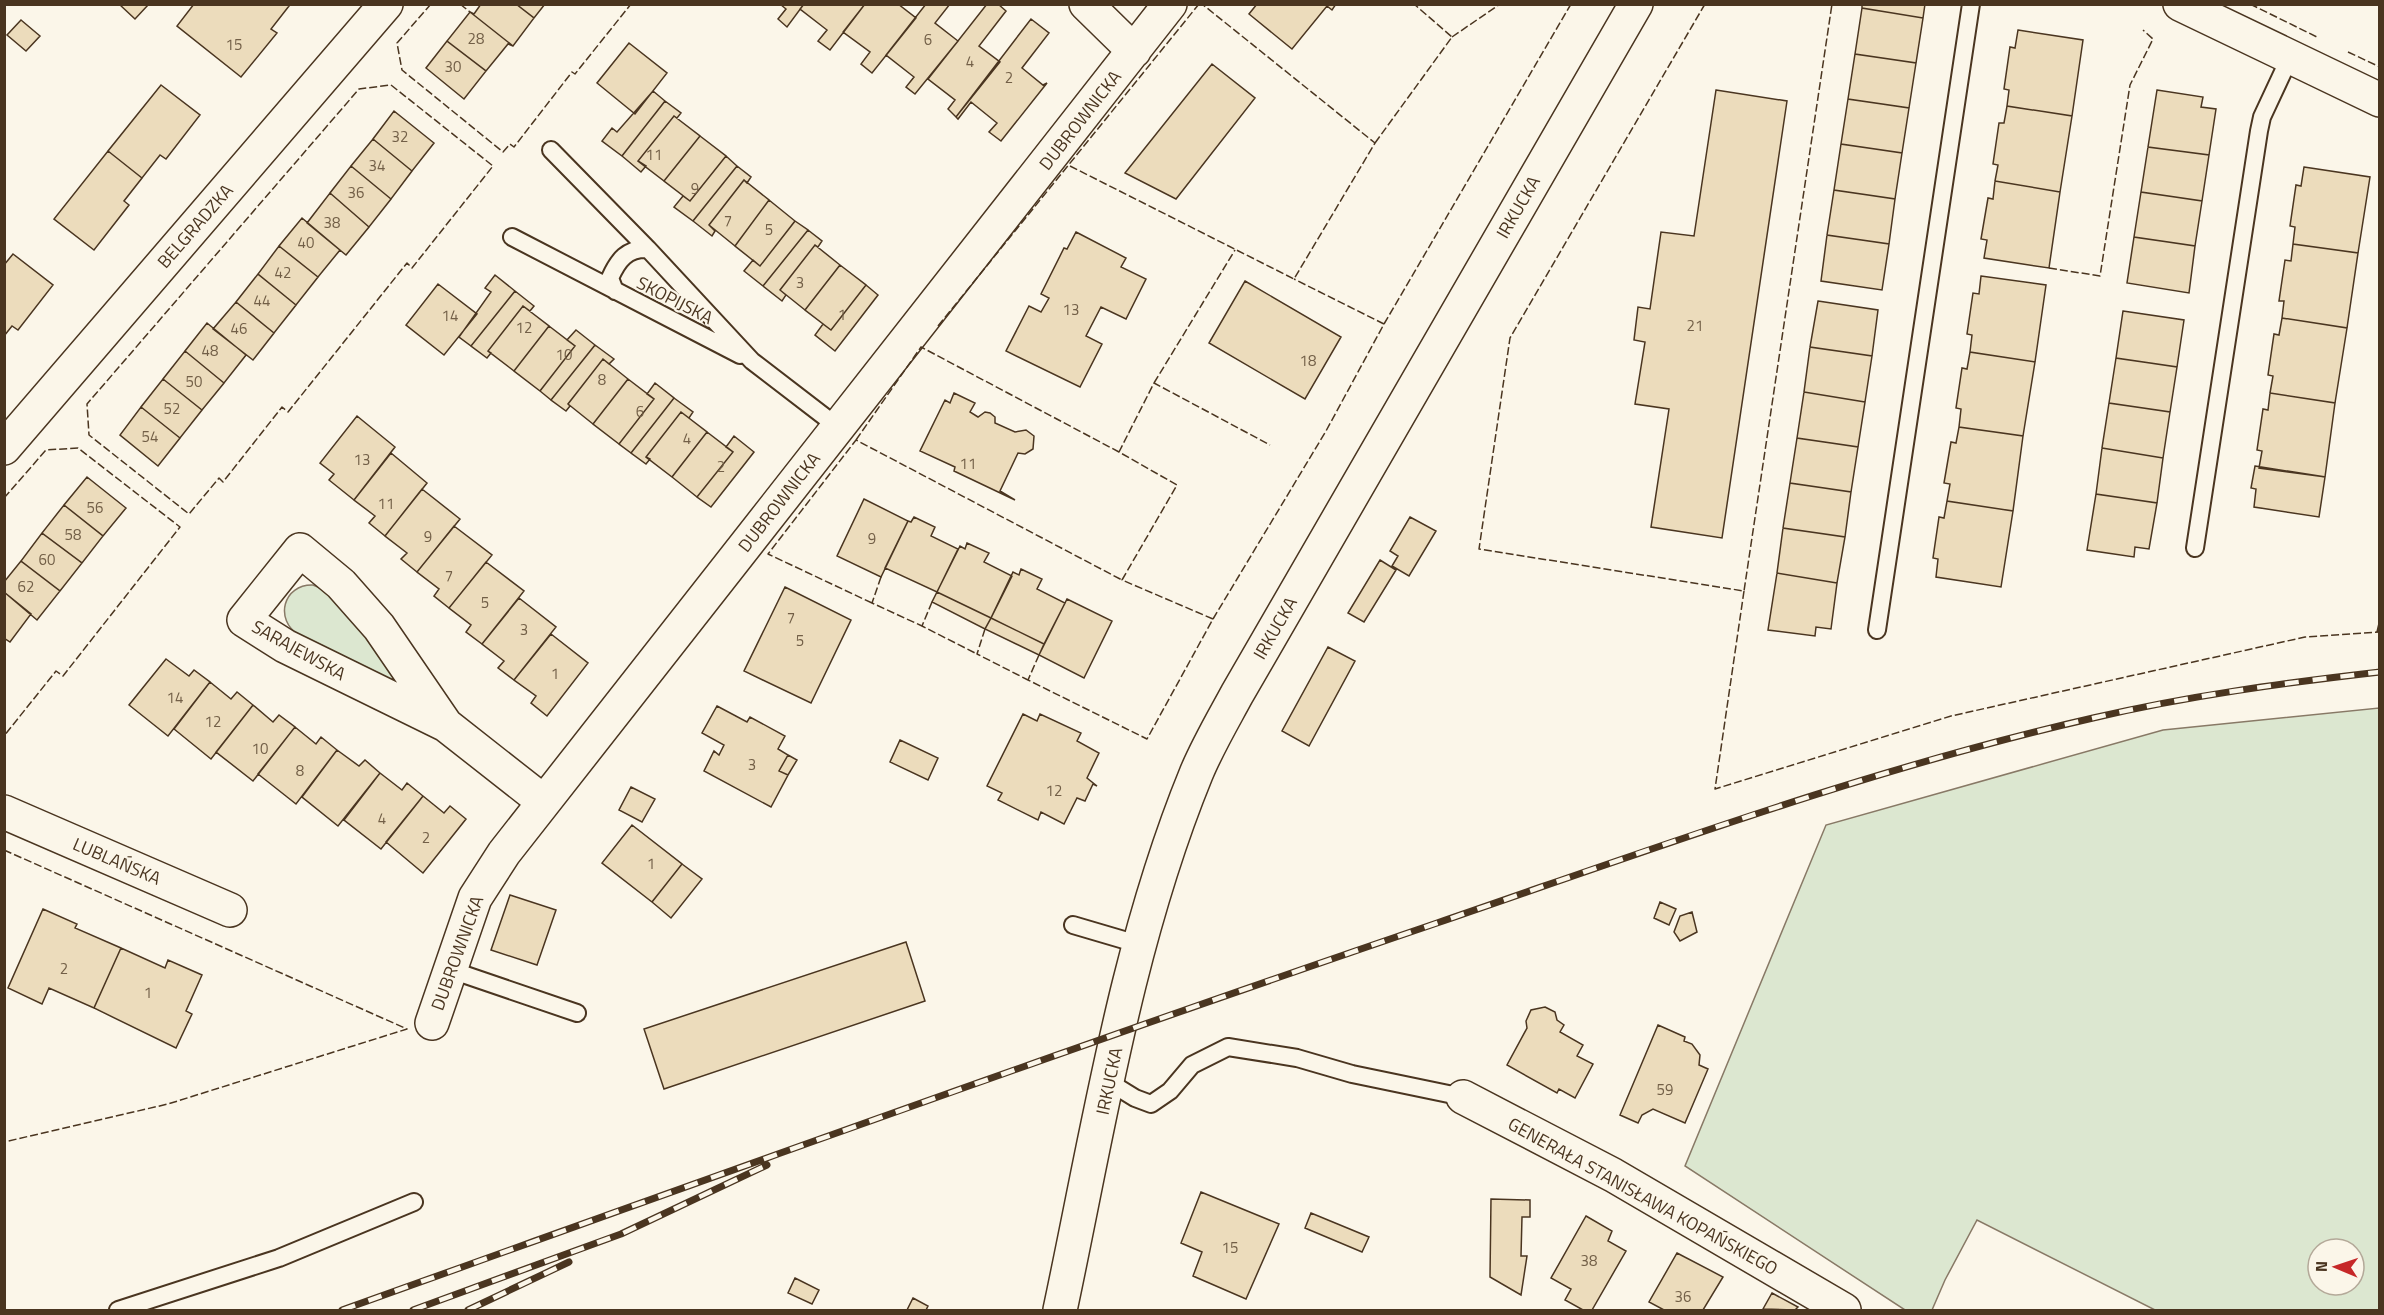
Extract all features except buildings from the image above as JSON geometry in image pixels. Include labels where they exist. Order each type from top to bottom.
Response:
[{"type":"street","name":"BELGRADZKA","points":[[4,448],[386,4]]},
{"type":"street","points":[[1068,4],[1095,14],[1134,51]]},
{"type":"street","name":"DUBROWNICKA","points":[[432,1023],[475,898],[504,853],[1170,4]]},
{"type":"street","name":"IRKUCKA","points":[[1060,1311],[1109,1082],[1150,907],[1196,773],[1237,694],[1635,4]]},
{"type":"street","points":[[2180,4],[2379,100]]},
{"type":"street","name":"SARAJEWSKA","points":[[446,725],[379,627],[341,584],[300,550],[244,620],[285,646],[446,725],[544,802]]},
{"type":"street","name":"LUBLAŃSKA","points":[[4,812],[230,910]]},
{"type":"street","name":"GENERAŁA STANISŁAWA KOPAŃSKIEGO","points":[[1463,1097],[1613,1174],[1844,1311]]},
{"type":"lane","points":[[1877,630],[1971,4]]},
{"type":"lane","points":[[2195,548],[2259,131],[2262,117],[2290,57]]},
{"type":"lane","points":[[551,150],[648,249]]},
{"type":"lane","points":[[512,237],[615,291]]},
{"type":"lane","name":"SKOPIJSKA","points":[[752,361],[615,291],[610,278],[618,261],[635,248],[648,249],[752,361],[838,427]]},
{"type":"lane","points":[[1073,925],[1141,945]]},
{"type":"lane","points":[[451,970],[577,1013]]},
{"type":"lane","name":"GENERAŁA STANISŁAWA KOPAŃSKIEGO","points":[[1109,1082],[1135,1098],[1151,1104],[1170,1091],[1192,1065],[1228,1047],[1297,1058],[1352,1074],[1463,1097]]},
{"type":"lane","points":[[118,1311],[279,1258],[414,1202]]},
{"type":"green space","points":[[313,585],[325,590],[410,684],[404,691],[291,629],[286,621],[285,612],[285,604],[289,596],[303,586]]},
{"type":"green space","points":[[2379,708],[2379,1310],[2155,1310],[1977,1220],[1932,1310],[1905,1310],[1685,1166],[1826,825],[2163,730]]},
{"type":"railway","points":[[342,1310],[1162,1018],[1680,839],[1844,786],[2009,738],[2128,710],[2235,691],[2380,672]]},
{"type":"railway","points":[[413,1310],[621,1234],[767,1165]]},
{"type":"railway","points":[[468,1310],[569,1262]]},
{"type":"fence","points":[[431,4],[397,43],[402,70],[503,152],[510,144],[514,147],[572,72],[575,74],[631,4]]},
{"type":"fence","points":[[460,4],[470,12]]},
{"type":"fence","points":[[938,326],[1199,4]]},
{"type":"fence","points":[[1070,166],[1294,279],[1375,143],[1202,4]]},
{"type":"fence","points":[[1375,143],[1452,37],[1414,4]]},
{"type":"fence","points":[[1452,37],[1500,4]]},
{"type":"fence","points":[[1384,324],[1571,4]]},
{"type":"fence","points":[[1705,4],[1510,338],[1479,549],[1744,591],[1832,4]]},
{"type":"fence","points":[[2250,4],[2319,38]]},
{"type":"fence","points":[[2049,268],[2100,276],[2130,85],[2153,39],[2143,30]]},
{"type":"fence","points":[[2348,52],[2380,67]]},
{"type":"fence","points":[[391,85],[493,166],[412,268],[407,263],[288,412],[282,407],[223,482],[219,478],[189,514],[89,435],[87,404],[359,89],[391,85]]},
{"type":"fence","points":[[1154,383],[1235,250]]},
{"type":"fence","points":[[1039,655],[1028,680],[1147,739],[1213,619],[1326,431],[1384,324],[1294,279]]},
{"type":"fence","points":[[856,440],[921,347],[1119,452]]},
{"type":"fence","points":[[1213,619],[1122,580],[1177,485],[1119,452],[1154,383],[1270,445]]},
{"type":"fence","points":[[872,603],[768,554],[856,440],[1122,580]]},
{"type":"fence","points":[[4,498],[46,450],[78,448],[180,527],[63,676],[56,671],[4,736]]},
{"type":"fence","points":[[881,577],[872,603],[922,626]]},
{"type":"fence","points":[[1744,591],[1715,789],[1951,716],[2305,637],[2380,632]]},
{"type":"fence","points":[[932,602],[922,626],[977,654]]},
{"type":"fence","points":[[2377,632],[2380,619]]},
{"type":"fence","points":[[985,629],[977,654],[1028,680]]},
{"type":"fence","points":[[4,850],[407,1029],[168,1104],[4,1142]]}]
